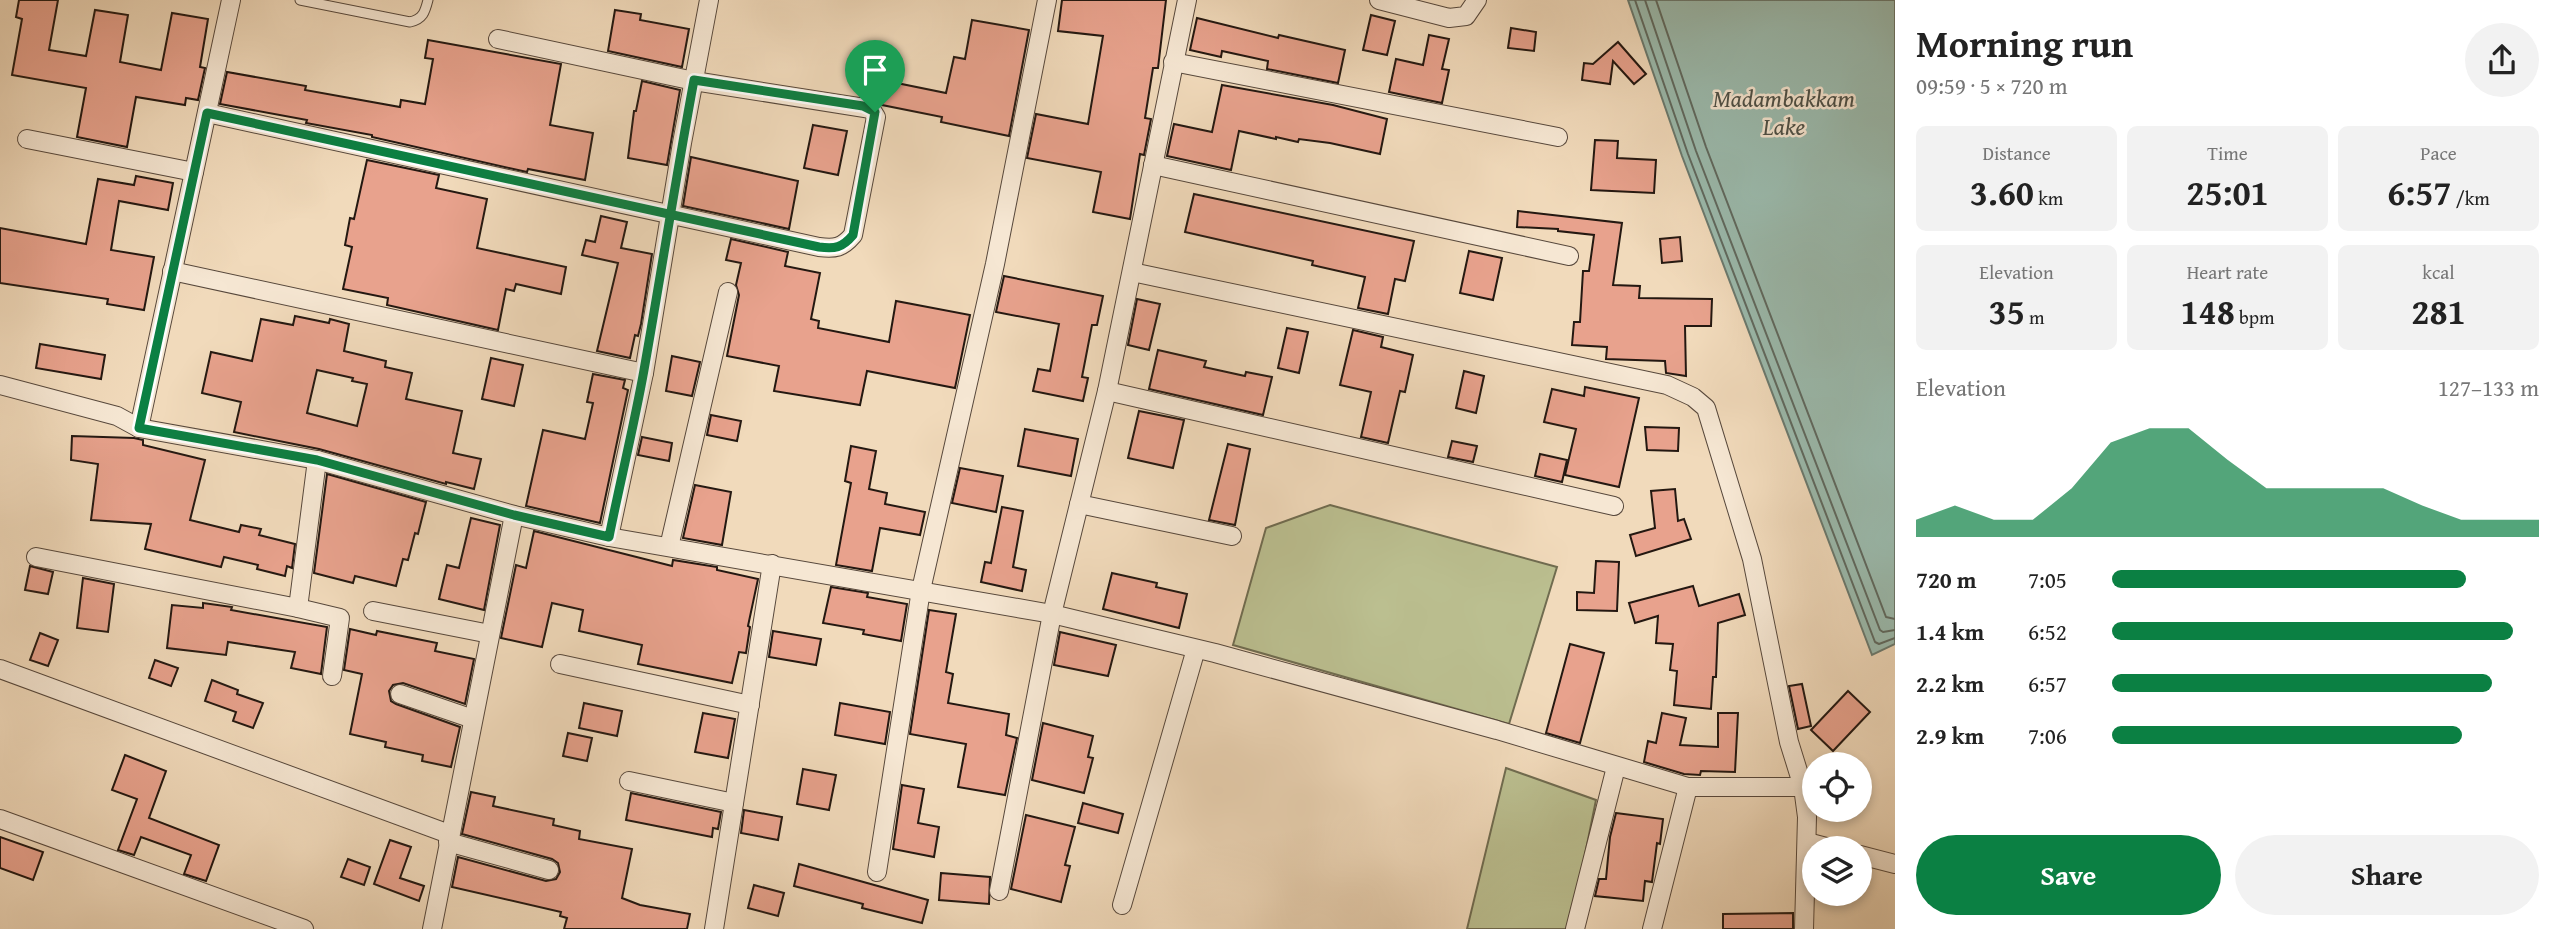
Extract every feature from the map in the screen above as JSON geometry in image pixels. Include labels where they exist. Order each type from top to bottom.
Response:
[{"type":"street","points":[[139,428],[231,0]]},
{"type":"street","points":[[609,537],[644,373],[709,0]]},
{"type":"street","points":[[877,872],[921,590],[995,264],[1047,0]]},
{"type":"street","points":[[999,891],[1052,614],[1107,391],[1187,0]]},
{"type":"street","points":[[1379,0],[1449,18],[1466,16],[1478,0]]},
{"type":"street","points":[[207,113],[819,247],[835,249],[845,244],[853,235],[876,117],[871,109],[694,80],[499,39]]},
{"type":"street","points":[[1173,62],[1558,137]]},
{"type":"street","points":[[27,139],[194,172]]},
{"type":"street","points":[[1153,166],[1569,256]]},
{"type":"street","points":[[172,271],[644,373]]},
{"type":"street","points":[[1132,272],[1667,385],[1693,397],[1706,408],[1752,559],[1789,742],[1802,784]]},
{"type":"street","points":[[668,547],[728,292]]},
{"type":"street","points":[[0,385],[117,416],[139,428],[317,460],[514,515],[609,537],[1052,614],[1196,649],[1497,730],[1688,787],[1802,787]]},
{"type":"street","points":[[1107,391],[1614,506]]},
{"type":"street","points":[[298,608],[317,460]]},
{"type":"street","points":[[1079,504],[1231,536]]},
{"type":"street","points":[[432,929],[514,515]]},
{"type":"street","points":[[36,557],[340,618],[332,676]]},
{"type":"street","points":[[714,929],[772,564]]},
{"type":"street","points":[[373,611],[490,634]]},
{"type":"street","points":[[1122,905],[1196,649]]},
{"type":"street","points":[[560,664],[750,705]]},
{"type":"street","points":[[0,669],[78,696],[448,838],[549,870]]},
{"type":"street","points":[[400,694],[473,719]]},
{"type":"street","points":[[1574,929],[1616,767]]},
{"type":"street","points":[[629,781],[734,803]]},
{"type":"street","points":[[1652,929],[1688,787]]},
{"type":"street","points":[[0,818],[304,929]]},
{"type":"street","points":[[1872,858],[1895,864]]},
{"type":"street","points":[[1804,929],[1805,906]]},
{"type":"lane","points":[[300,0],[410,22],[419,20],[425,12],[428,0]]},
{"type":"green space","points":[[1330,505],[1557,567],[1509,724],[1233,645],[1266,528]]},
{"type":"green space","points":[[1506,768],[1596,800],[1570,929],[1467,929]]},
{"type":"water","name":"Madambakkam Lake","points":[[1628,0],[1895,0],[1895,644],[1872,655],[1682,156]]},
{"type":"building","points":[[19,0],[58,0],[49,50],[86,56],[95,10],[128,15],[120,62],[161,70],[172,13],[208,19],[200,67],[205,68],[198,100],[186,98],[185,105],[136,97],[127,147],[77,137],[86,88],[12,75],[22,19],[16,17]]},
{"type":"building","points":[[1062,0],[1166,0],[1158,68],[1153,68],[1145,118],[1151,119],[1144,155],[1140,154],[1130,219],[1093,212],[1101,172],[1027,158],[1036,114],[1088,124],[1103,36],[1058,31]]},
{"type":"building","points":[[615,10],[641,14],[640,20],[689,29],[682,67],[608,51]]},
{"type":"building","points":[[1371,15],[1395,21],[1387,55],[1363,50]]},
{"type":"building","points":[[1197,18],[1278,38],[1279,35],[1345,50],[1338,83],[1267,69],[1268,61],[1222,51],[1221,57],[1190,50]]},
{"type":"building","points":[[972,20],[1029,30],[1009,136],[941,122],[942,117],[882,105],[873,98],[877,79],[946,93],[954,57],[965,59]]},
{"type":"building","points":[[1511,28],[1536,32],[1534,51],[1508,48]]},
{"type":"building","points":[[1429,35],[1449,39],[1442,69],[1449,70],[1442,103],[1389,92],[1396,59],[1423,65]]},
{"type":"building","points":[[428,40],[561,64],[550,125],[593,133],[585,180],[528,169],[527,172],[372,135],[306,123],[307,120],[220,104],[227,72],[306,86],[305,90],[400,107],[401,100],[425,104],[433,59],[425,58]]},
{"type":"building","points":[[1618,42],[1646,74],[1634,84],[1613,61],[1610,84],[1582,80],[1584,63],[1593,64]]},
{"type":"building","points":[[642,81],[680,90],[667,165],[628,158],[634,111]]},
{"type":"building","points":[[1222,85],[1333,105],[1387,119],[1380,154],[1330,143],[1299,139],[1298,142],[1239,131],[1231,170],[1167,156],[1174,124],[1212,132]]},
{"type":"building","points":[[813,125],[847,131],[838,175],[804,168]]},
{"type":"building","points":[[1595,140],[1618,141],[1617,158],[1656,160],[1654,193],[1591,190]]},
{"type":"building","points":[[691,157],[798,181],[789,229],[683,206]]},
{"type":"building","points":[[367,160],[439,175],[436,188],[487,199],[477,248],[566,267],[561,294],[516,284],[514,291],[506,289],[498,330],[387,305],[388,298],[343,289],[352,247],[345,245],[350,218],[354,219]]},
{"type":"building","points":[[136,176],[173,183],[168,210],[119,201],[111,250],[154,257],[144,310],[107,304],[108,299],[0,283],[0,228],[86,244],[98,179],[134,185]]},
{"type":"building","points":[[1194,194],[1414,241],[1405,281],[1395,279],[1388,314],[1358,308],[1365,277],[1312,265],[1313,261],[1185,232]]},
{"type":"building","points":[[1518,211],[1622,223],[1613,285],[1640,286],[1639,298],[1712,299],[1711,326],[1685,326],[1686,376],[1666,373],[1665,361],[1606,359],[1607,347],[1572,345],[1574,322],[1580,322],[1583,271],[1589,271],[1594,235],[1558,229],[1517,227]]},
{"type":"building","points":[[601,216],[627,222],[621,248],[652,254],[641,324],[638,336],[635,335],[630,358],[597,351],[618,263],[582,255],[586,240],[595,242]]},
{"type":"building","points":[[1680,237],[1682,261],[1662,263],[1660,239]]},
{"type":"building","points":[[731,239],[788,252],[785,266],[820,273],[811,319],[819,321],[818,328],[889,342],[896,301],[970,315],[955,388],[867,371],[860,405],[774,391],[779,366],[727,356],[739,295],[736,285],[741,263],[726,260]]},
{"type":"building","points":[[1469,251],[1502,258],[1493,300],[1460,293]]},
{"type":"building","points":[[1004,276],[1103,296],[1097,325],[1092,325],[1082,377],[1088,378],[1083,401],[1033,391],[1038,369],[1050,371],[1059,324],[996,312]]},
{"type":"building","points":[[1137,299],[1160,304],[1149,350],[1128,345]]},
{"type":"building","points":[[295,316],[329,323],[330,319],[349,324],[344,351],[386,361],[385,367],[412,373],[406,399],[462,411],[453,453],[481,459],[474,489],[446,484],[319,449],[234,432],[241,402],[202,393],[211,352],[252,361],[261,319],[293,325]],"holes":[[[317,370],[353,378],[352,381],[367,384],[357,426],[307,413]]]},
{"type":"building","points":[[1287,328],[1308,332],[1299,373],[1278,368]]},
{"type":"building","points":[[1353,330],[1383,337],[1381,347],[1413,355],[1405,392],[1400,391],[1388,443],[1361,437],[1371,392],[1340,385]]},
{"type":"building","points":[[40,344],[105,355],[101,379],[36,368]]},
{"type":"building","points":[[1158,350],[1206,361],[1204,367],[1245,376],[1246,372],[1272,377],[1263,415],[1149,389]]},
{"type":"building","points":[[672,356],[700,362],[692,396],[666,391]]},
{"type":"building","points":[[491,358],[523,365],[514,406],[482,399]]},
{"type":"building","points":[[1464,371],[1484,376],[1476,413],[1456,408]]},
{"type":"building","points":[[593,374],[625,380],[623,388],[628,390],[600,523],[526,506],[543,430],[585,439],[593,403],[587,402]]},
{"type":"building","points":[[1585,387],[1639,398],[1619,487],[1565,475],[1576,429],[1544,422],[1552,389],[1584,396]]},
{"type":"building","points":[[1139,411],[1184,420],[1173,468],[1128,458]]},
{"type":"building","points":[[711,415],[741,421],[737,441],[707,435]]},
{"type":"building","points":[[1645,427],[1679,428],[1678,451],[1647,450]]},
{"type":"building","points":[[1025,429],[1078,439],[1071,476],[1018,466]]},
{"type":"building","points":[[72,436],[134,438],[143,440],[143,445],[205,460],[190,520],[239,532],[241,525],[261,529],[259,535],[295,544],[292,568],[287,566],[285,576],[257,569],[258,565],[224,557],[221,567],[145,549],[151,524],[91,520],[98,464],[71,460]]},
{"type":"building","points":[[642,437],[672,443],[669,461],[638,455]]},
{"type":"building","points":[[1452,441],[1477,446],[1473,462],[1448,457]]},
{"type":"building","points":[[1228,444],[1250,449],[1235,525],[1209,520]]},
{"type":"building","points":[[851,446],[876,451],[869,489],[887,493],[885,504],[925,512],[920,535],[880,528],[872,571],[836,565],[851,483],[845,481]]},
{"type":"building","points":[[1540,454],[1567,460],[1562,482],[1535,476]]},
{"type":"building","points":[[960,468],[1003,476],[996,512],[952,503]]},
{"type":"building","points":[[327,474],[426,502],[418,534],[415,533],[408,560],[403,559],[396,586],[355,576],[353,583],[314,573]]},
{"type":"building","points":[[695,485],[731,492],[722,545],[683,538]]},
{"type":"building","points":[[1675,489],[1678,521],[1684,519],[1691,539],[1636,556],[1630,535],[1655,528],[1651,491]]},
{"type":"building","points":[[1002,507],[1023,511],[1013,567],[1026,570],[1022,591],[981,582],[985,562],[991,563]]},
{"type":"building","points":[[471,518],[500,525],[484,610],[439,599],[447,565],[459,568]]},
{"type":"building","points":[[534,531],[672,566],[673,560],[717,567],[717,570],[758,579],[748,626],[746,653],[739,652],[732,683],[638,664],[642,645],[579,631],[583,610],[552,603],[542,647],[501,638],[516,565],[526,568]]},
{"type":"building","points":[[1596,561],[1619,562],[1617,611],[1577,610],[1577,592],[1594,593]]},
{"type":"building","points":[[30,566],[53,572],[48,594],[25,590]]},
{"type":"building","points":[[1112,573],[1157,583],[1156,587],[1187,594],[1179,628],[1103,609]]},
{"type":"building","points":[[83,578],[114,584],[108,632],[77,628]]},
{"type":"building","points":[[1693,586],[1699,606],[1739,594],[1745,615],[1718,623],[1716,677],[1713,677],[1711,709],[1674,705],[1677,671],[1670,670],[1673,644],[1656,643],[1658,616],[1635,623],[1629,603]]},
{"type":"building","points":[[831,587],[868,593],[867,597],[907,604],[901,641],[863,634],[864,630],[823,623]]},
{"type":"building","points":[[203,603],[327,627],[321,674],[291,668],[295,652],[228,642],[226,655],[167,648],[172,605],[203,608]]},
{"type":"building","points":[[929,610],[956,614],[946,672],[953,674],[948,703],[1009,714],[1006,735],[1017,738],[1005,795],[958,787],[966,744],[910,734]]},
{"type":"building","points":[[350,629],[376,635],[377,631],[437,643],[435,651],[474,659],[465,704],[403,683],[393,685],[389,691],[391,701],[396,704],[460,727],[451,767],[422,761],[423,755],[385,747],[386,742],[350,734],[362,674],[344,670]]},
{"type":"building","points":[[773,631],[821,639],[816,665],[769,657]]},
{"type":"building","points":[[1060,632],[1116,645],[1108,676],[1054,665]]},
{"type":"building","points":[[40,633],[58,640],[48,666],[30,660]]},
{"type":"building","points":[[1570,644],[1604,653],[1580,743],[1546,733]]},
{"type":"building","points":[[155,660],[178,668],[171,686],[149,678]]},
{"type":"building","points":[[212,680],[238,690],[237,694],[263,703],[253,728],[233,721],[236,712],[205,701]]},
{"type":"building","points":[[1802,684],[1811,726],[1798,729],[1789,686]]},
{"type":"building","points":[[1848,691],[1870,712],[1833,751],[1811,730]]},
{"type":"building","points":[[584,703],[622,711],[617,736],[579,728]]},
{"type":"building","points":[[840,703],[890,712],[885,744],[835,735]]},
{"type":"building","points":[[703,713],[735,719],[728,758],[695,752]]},
{"type":"building","points":[[1662,713],[1686,718],[1680,745],[1718,747],[1718,713],[1738,713],[1735,772],[1701,771],[1700,775],[1684,774],[1644,762],[1648,741],[1656,743]]},
{"type":"building","points":[[1043,723],[1093,736],[1088,757],[1093,758],[1084,793],[1032,780]]},
{"type":"building","points":[[568,733],[592,738],[587,761],[563,756]]},
{"type":"building","points":[[125,755],[166,771],[149,818],[219,845],[206,881],[184,874],[191,855],[141,837],[134,855],[118,850],[137,799],[112,790]]},
{"type":"building","points":[[803,769],[836,775],[829,810],[797,804]]},
{"type":"building","points":[[902,785],[924,789],[918,823],[939,827],[934,857],[893,849]]},
{"type":"building","points":[[471,792],[495,797],[493,806],[554,819],[553,825],[580,831],[579,839],[632,849],[622,898],[640,905],[690,914],[687,929],[564,929],[567,918],[560,916],[561,912],[452,887],[458,857],[546,881],[556,879],[560,872],[558,863],[552,859],[462,834]]},
{"type":"building","points":[[631,793],[721,812],[718,829],[713,828],[712,837],[626,820]]},
{"type":"building","points":[[1083,803],[1123,814],[1118,833],[1078,823]]},
{"type":"building","points":[[744,810],[782,817],[778,840],[741,833]]},
{"type":"building","points":[[1616,813],[1663,819],[1652,882],[1645,881],[1643,901],[1595,896],[1599,879],[1606,879],[1610,837]]},
{"type":"building","points":[[1026,815],[1075,827],[1065,865],[1070,866],[1061,902],[1011,889]]},
{"type":"building","points":[[0,837],[43,852],[33,880],[0,868]]},
{"type":"building","points":[[390,840],[411,847],[400,878],[424,886],[419,901],[374,884]]},
{"type":"building","points":[[348,859],[370,867],[364,885],[341,877]]},
{"type":"building","points":[[799,864],[928,900],[922,923],[862,908],[863,904],[794,886]]},
{"type":"building","points":[[941,873],[990,877],[989,904],[939,900]]},
{"type":"building","points":[[754,885],[784,893],[778,916],[748,908]]},
{"type":"building","points":[[1793,913],[1793,929],[1723,929],[1723,914]]},
{"type":"route","points":[[875,112],[853,235],[845,244],[835,249],[819,247],[670,215],[577,195],[207,113],[139,428],[317,460],[514,515],[609,537],[644,373],[664,248],[670,215],[682,143],[694,80],[863,106],[875,112]]}]
